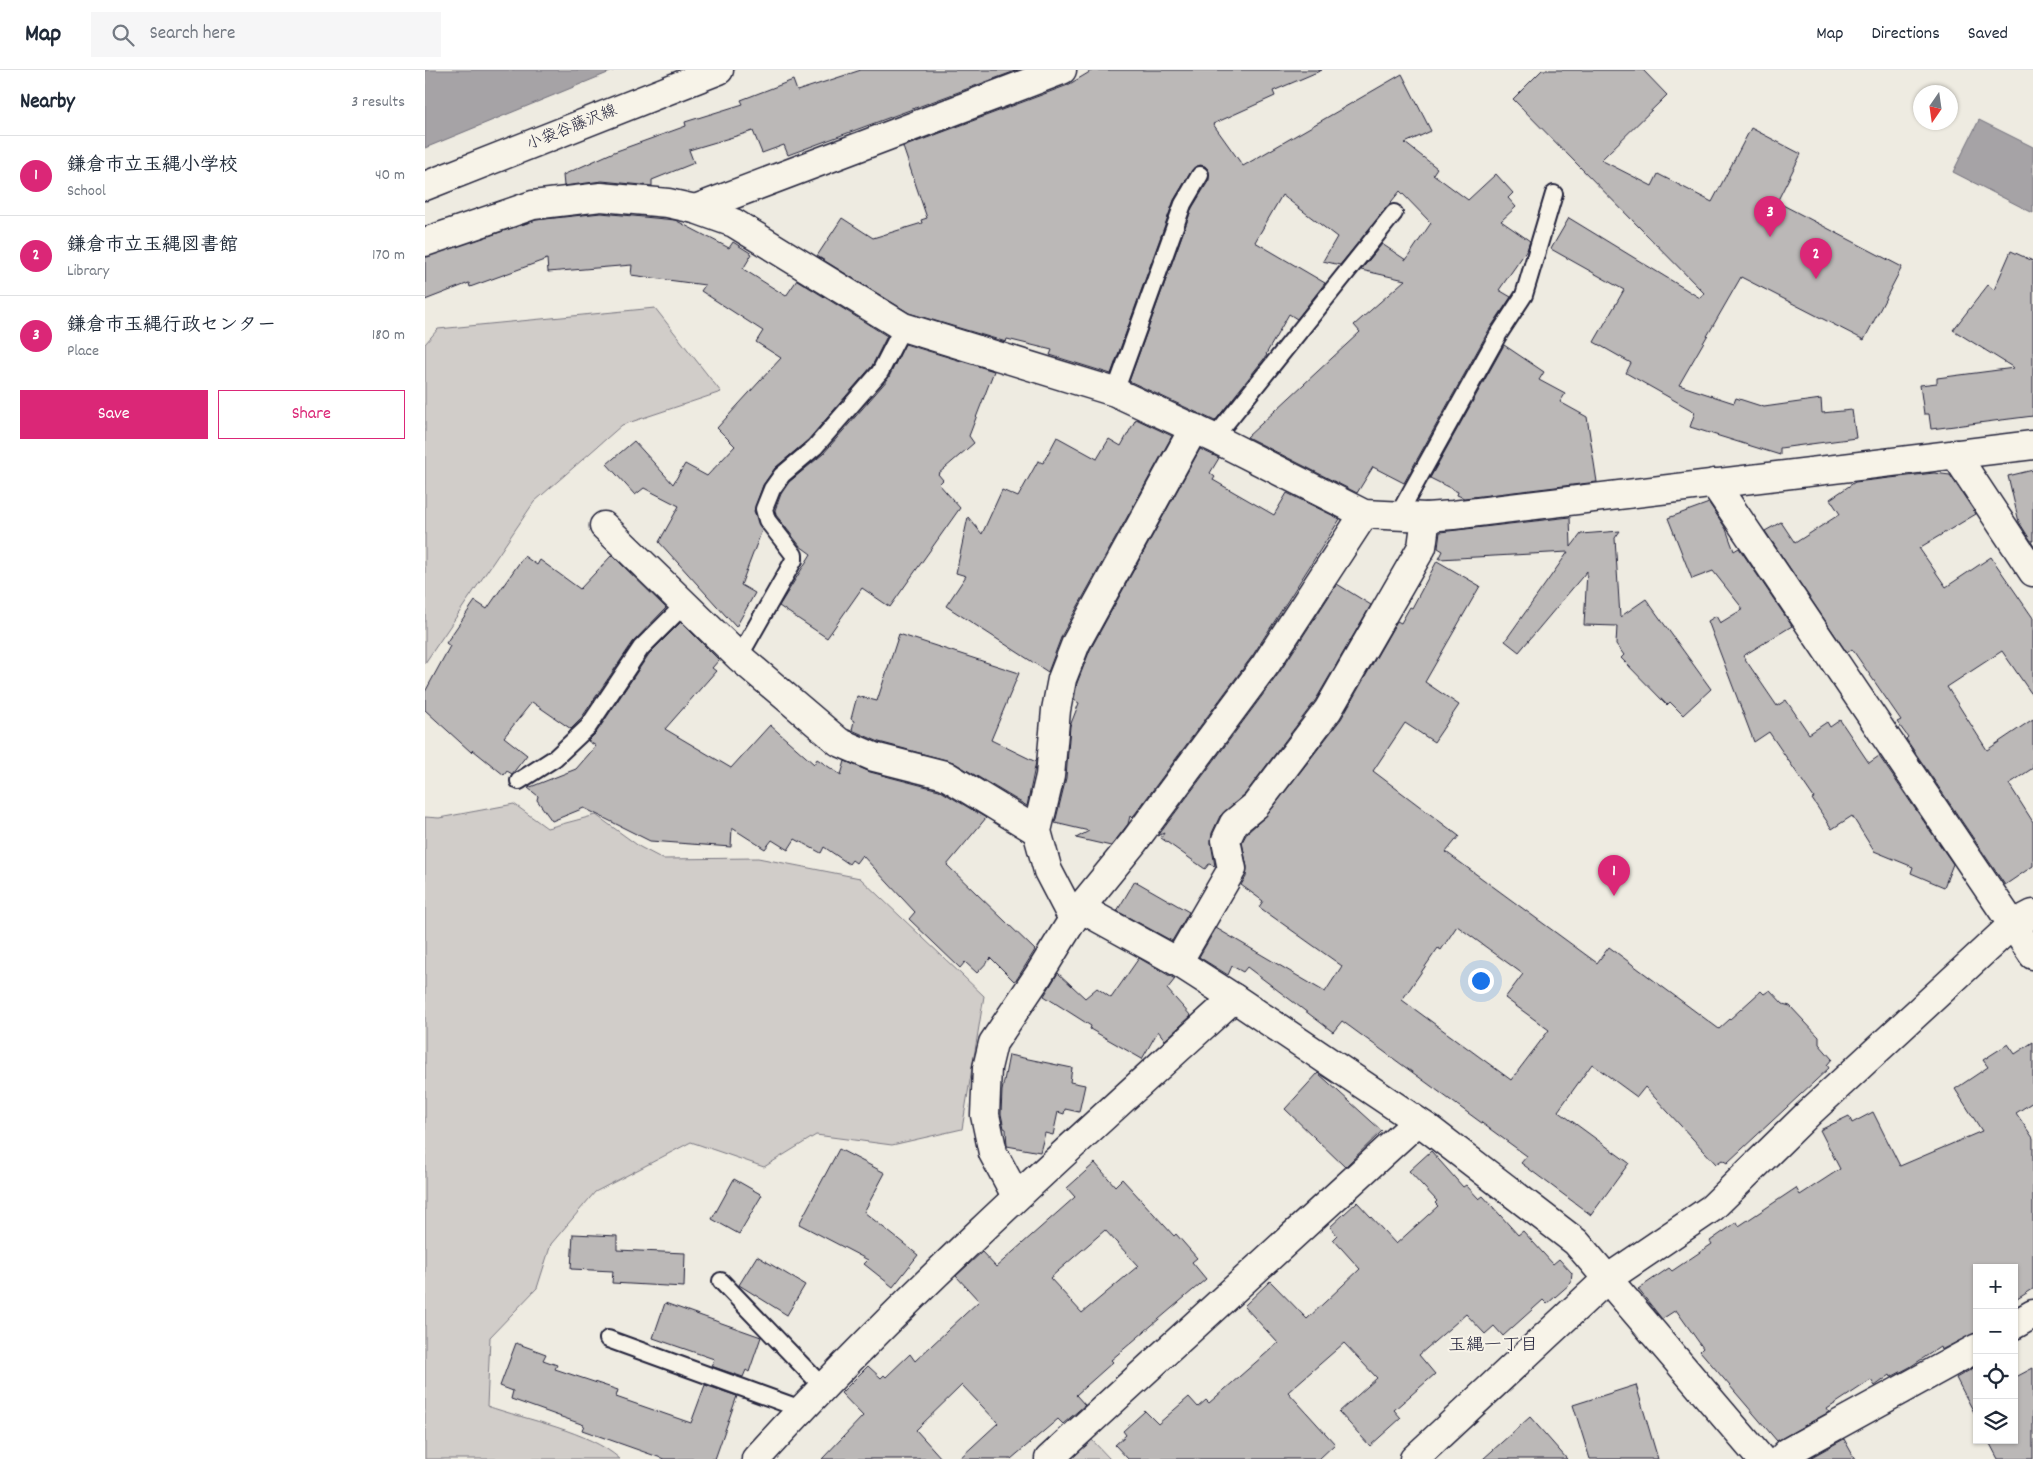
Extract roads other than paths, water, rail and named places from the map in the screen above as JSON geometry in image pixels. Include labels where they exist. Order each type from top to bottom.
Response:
[{"type":"street","name":"小袋谷藤沢線","points":[[425,186],[719,70]]},
{"type":"street","points":[[695,209],[1062,70]]},
{"type":"street","points":[[425,242],[533,205],[601,197],[668,203],[695,209],[734,223],[903,327],[1115,392],[1204,433],[1364,514],[1425,517],[1508,510],[2033,445]]},
{"type":"street","points":[[1204,433],[1076,643],[1062,679],[1056,710],[1050,776],[1037,831],[1049,871],[1076,913],[1178,962],[1234,998],[1417,1122],[1577,1242],[1761,1459]]},
{"type":"street","points":[[1955,454],[2033,572]]},
{"type":"street","points":[[1714,483],[2022,920],[2033,955]]},
{"type":"street","points":[[1016,1196],[993,1153],[985,1115],[987,1068],[993,1043],[1076,913],[1133,843],[1266,664],[1364,514]]},
{"type":"street","points":[[1178,962],[1233,869],[1226,840],[1234,824],[1256,805],[1328,710],[1422,547],[1425,517]]},
{"type":"street","points":[[604,526],[739,657],[839,742],[874,757],[945,775],[1037,831]]},
{"type":"street","points":[[1414,1459],[1607,1279],[1712,1208],[1810,1112],[2022,920]]},
{"type":"street","points":[[756,1459],[801,1409],[1016,1196],[1234,998]]},
{"type":"street","points":[[1049,1459],[1417,1122]]},
{"type":"street","points":[[2018,1323],[2033,1314]]},
{"type":"street","points":[[1781,1459],[1788,1452],[1973,1350]]},
{"type":"lane","points":[[1115,392],[1183,204],[1201,175]]},
{"type":"lane","points":[[1397,517],[1498,335],[1524,295],[1554,194]]},
{"type":"lane","points":[[1204,433],[1394,213]]},
{"type":"lane","points":[[739,657],[794,560],[794,555],[767,520],[764,509],[772,489],[782,475],[815,448],[880,372],[903,327]]},
{"type":"lane","points":[[519,781],[555,758],[588,727],[641,648],[684,605]]},
{"type":"lane","points":[[721,1282],[823,1387]]},
{"type":"lane","points":[[608,1339],[801,1409]]},
{"type":"place","name":"鎌倉市玉縄行政センター","points":[[1770,237]]},
{"type":"place","name":"鎌倉市立玉縄図書館","points":[[1816,279]]},
{"type":"place","name":"鎌倉市立玉縄小学校","points":[[1614,896]]},
{"type":"district","name":"玉縄一丁目","points":[[1493,1346]]}]
